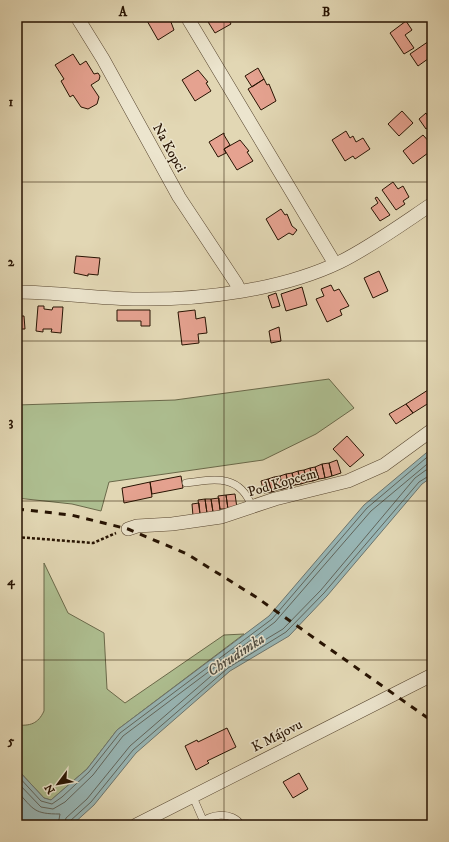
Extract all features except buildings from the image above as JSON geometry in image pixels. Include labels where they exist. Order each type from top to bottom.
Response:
[{"type":"street","name":"Na Kopci","points":[[77,17],[103,59],[179,197],[240,291]]},
{"type":"street","points":[[187,17],[335,264]]},
{"type":"street","points":[[17,292],[52,292],[136,299],[166,299],[240,291],[278,283],[335,264],[375,242],[432,204]]},
{"type":"street","name":"Pod Kopcem","points":[[128,529],[138,526],[179,523],[221,517],[252,508],[275,499],[348,481],[370,473],[384,465],[432,430]]},
{"type":"street","name":"K Májovu","points":[[136,825],[432,675]]},
{"type":"lane","points":[[186,483],[213,480],[233,483],[245,493],[252,508]]},
{"type":"lane","points":[[193,797],[201,823],[211,816],[220,816],[234,819],[241,825]]},
{"type":"path","points":[[17,537],[93,543],[128,529]]},
{"type":"green space","points":[[329,379],[354,408],[316,434],[263,460],[109,482],[101,511],[72,504],[17,498],[17,405],[175,400]]},
{"type":"green space","points":[[44,563],[68,613],[104,633],[107,689],[125,703],[224,635],[244,634],[117,730],[87,769],[51,800],[44,798],[17,769],[17,725],[33,723],[39,719],[44,711]]},
{"type":"water","name":"Chrudimka","points":[[432,448],[432,477],[422,484],[327,596],[289,636],[230,671],[136,753],[94,805],[72,825],[17,825],[17,769],[44,798],[51,800],[87,769],[117,730],[269,616],[364,505]]},
{"type":"railway","points":[[17,509],[71,515],[128,529],[187,554],[256,597],[432,721]]}]
